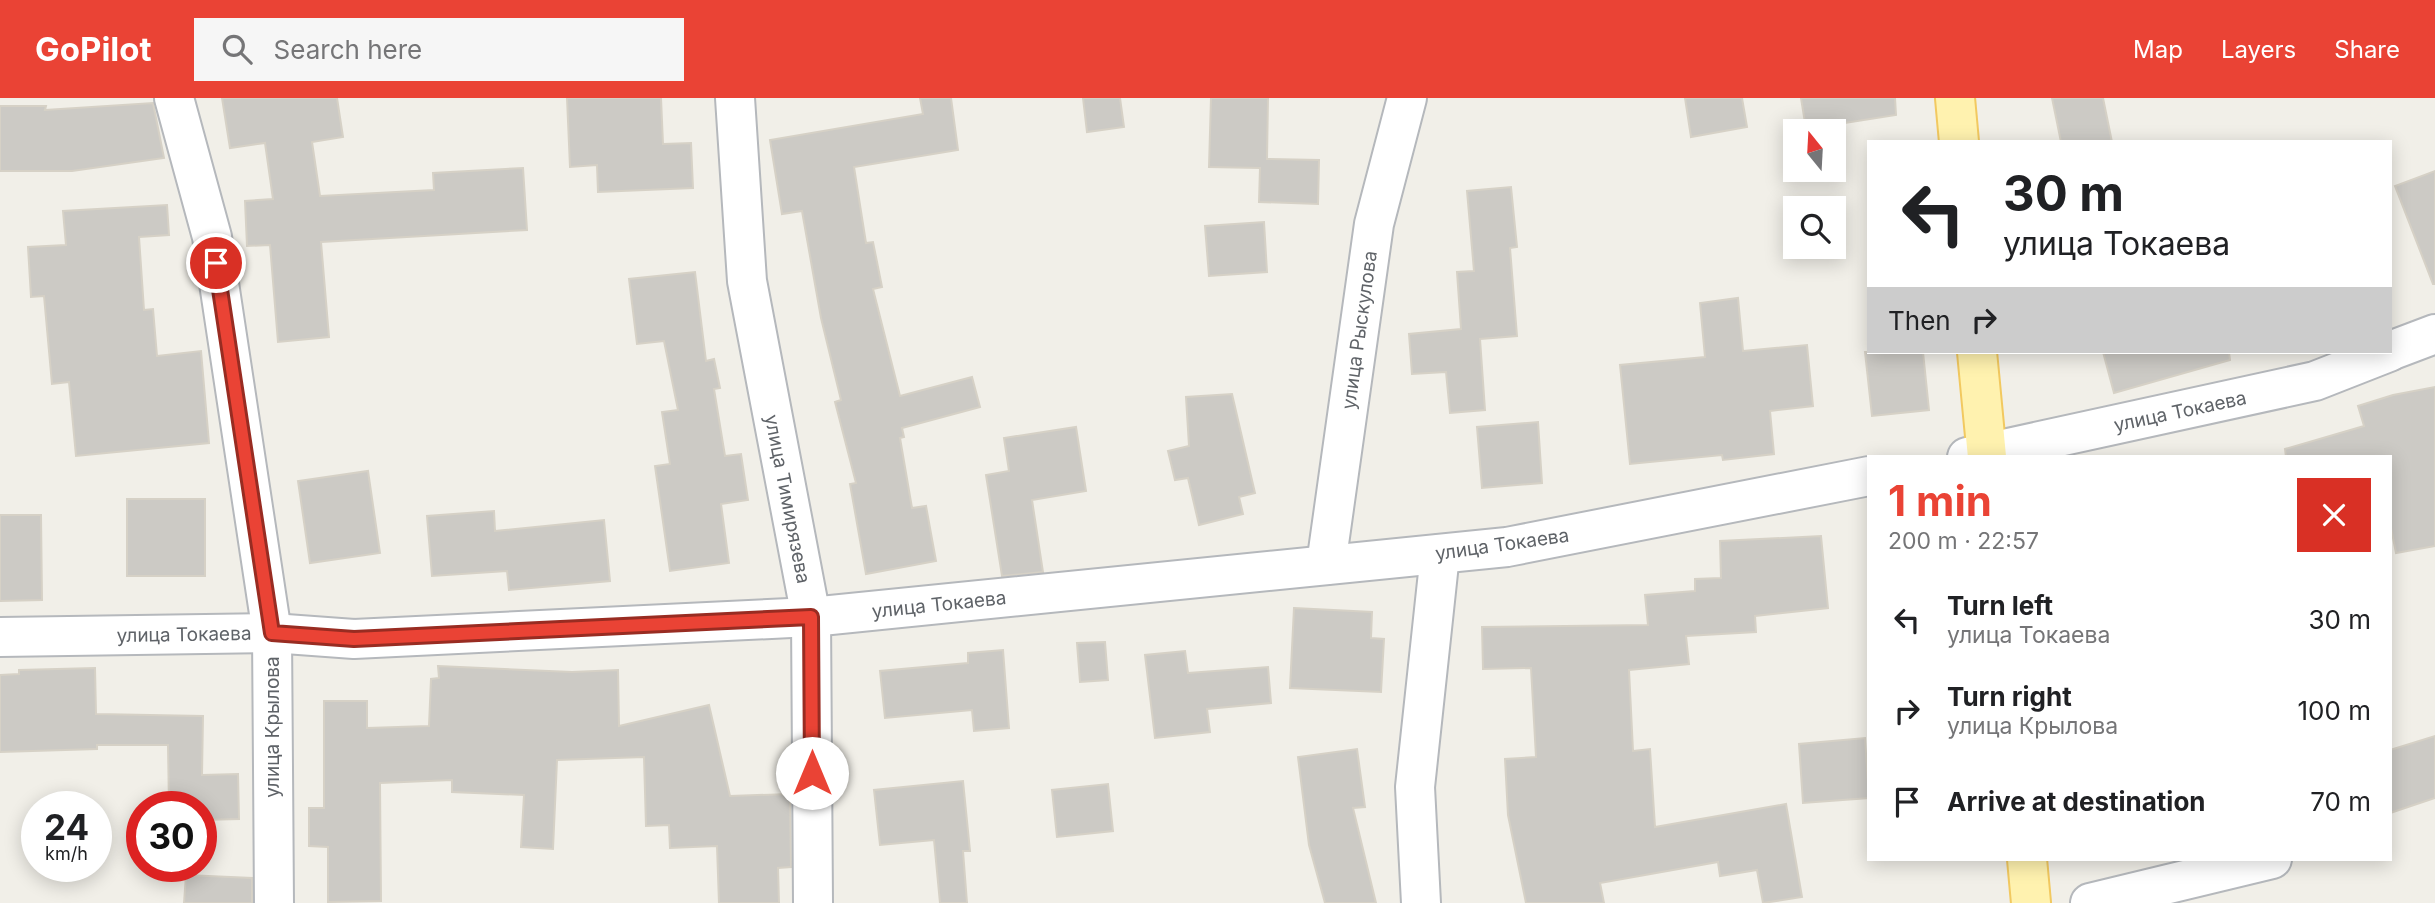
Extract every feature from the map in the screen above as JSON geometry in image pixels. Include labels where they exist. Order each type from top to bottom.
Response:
[{"type":"main road","points":[[1955,98],[1958,140]]},
{"type":"main road","points":[[1978,354],[1980,455]]},
{"type":"main road","points":[[2027,861],[2031,903]]},
{"type":"street","name":"улица Крылова","points":[[174,98],[212,237],[272,633],[274,903]]},
{"type":"street","name":"улица Тимирязева","points":[[735,98],[747,281],[811,617],[813,903]]},
{"type":"street","name":"улица Рыскулова","points":[[1326,565],[1374,224],[1407,98]]},
{"type":"street","name":"улица Токаева","points":[[2392,350],[2435,334]]},
{"type":"street","name":"улица Токаева","points":[[1980,455],[2315,381],[2382,354]]},
{"type":"street","name":"улица Токаева","points":[[0,637],[272,633],[354,639],[811,617],[1507,547],[1867,476]]},
{"type":"street","points":[[1421,903],[1415,787],[1440,554]]},
{"type":"street","points":[[2090,903],[2264,861]]},
{"type":"building","points":[[222,98],[337,98],[343,137],[312,142],[320,196],[434,190],[433,173],[523,168],[527,230],[321,242],[329,337],[278,342],[270,245],[247,246],[245,201],[273,199],[265,143],[230,148]]},
{"type":"building","points":[[567,98],[661,98],[663,144],[691,143],[693,188],[598,192],[597,165],[570,167]]},
{"type":"building","points":[[920,98],[951,98],[958,150],[854,167],[866,243],[873,242],[882,287],[873,289],[900,396],[972,377],[980,407],[902,428],[904,437],[900,438],[912,508],[926,506],[936,561],[866,574],[850,484],[856,483],[835,402],[841,400],[821,318],[802,211],[782,214],[770,140],[923,114]]},
{"type":"building","points":[[1083,98],[1120,98],[1124,127],[1087,132]]},
{"type":"building","points":[[1211,98],[1268,98],[1267,159],[1319,160],[1318,204],[1259,202],[1260,168],[1209,167]]},
{"type":"building","points":[[1685,98],[1742,98],[1747,127],[1691,137]]},
{"type":"building","points":[[1801,98],[1895,98],[1896,115],[1846,123],[1846,119],[1804,119]]},
{"type":"building","points":[[2052,98],[2103,98],[2112,140],[2061,140]]},
{"type":"building","points":[[153,103],[164,158],[72,171],[0,171],[0,106],[46,106],[45,110]]},
{"type":"building","points":[[2435,171],[2435,284],[2433,284],[2395,186]]},
{"type":"building","points":[[1511,187],[1517,247],[1510,248],[1517,336],[1480,339],[1485,410],[1450,413],[1446,372],[1412,374],[1409,334],[1461,329],[1457,272],[1474,271],[1467,191]]},
{"type":"building","points":[[167,205],[169,235],[139,237],[144,310],[153,309],[157,356],[201,351],[209,443],[76,456],[69,382],[52,384],[44,296],[31,297],[28,247],[66,245],[63,211]]},
{"type":"building","points":[[1264,222],[1267,272],[1209,276],[1205,226]]},
{"type":"building","points":[[695,272],[706,361],[714,359],[720,388],[714,389],[725,456],[741,454],[748,500],[721,504],[729,563],[670,571],[655,466],[670,464],[662,412],[678,410],[664,341],[637,344],[629,279]]},
{"type":"building","points":[[1738,298],[1743,351],[1807,345],[1813,406],[1770,411],[1774,454],[1723,460],[1722,455],[1630,464],[1620,365],[1705,357],[1700,303]]},
{"type":"building","points":[[1865,352],[1923,354],[1929,410],[1872,416]]},
{"type":"building","points":[[2104,354],[2229,354],[2230,360],[2114,393]]},
{"type":"building","points":[[2435,387],[2435,546],[2396,553],[2392,533],[2392,455],[2286,455],[2285,449],[2364,426],[2358,406],[2393,395]]},
{"type":"building","points":[[1232,394],[1255,493],[1239,497],[1243,514],[1199,525],[1188,478],[1175,480],[1168,451],[1189,446],[1186,397]]},
{"type":"building","points":[[1538,422],[1542,483],[1482,488],[1477,427]]},
{"type":"building","points":[[1076,427],[1086,491],[1032,500],[1043,572],[1002,576],[986,475],[1009,471],[1004,438]]},
{"type":"building","points":[[368,471],[380,553],[310,563],[298,481]]},
{"type":"building","points":[[127,499],[205,499],[205,576],[127,576]]},
{"type":"building","points":[[494,511],[495,531],[604,520],[610,581],[509,590],[507,571],[432,576],[427,516]]},
{"type":"building","points":[[0,515],[41,515],[42,600],[0,601]]},
{"type":"building","points":[[1821,536],[1828,608],[1755,616],[1756,632],[1686,636],[1689,664],[1629,670],[1633,751],[1650,749],[1655,827],[1786,804],[1802,897],[1763,903],[1757,870],[1720,876],[1718,862],[1600,883],[1604,903],[1526,903],[1508,815],[1505,759],[1536,757],[1531,668],[1483,669],[1482,627],[1648,625],[1645,595],[1695,591],[1695,579],[1721,578],[1720,541]]},
{"type":"building","points":[[1294,608],[1372,612],[1371,638],[1384,639],[1381,692],[1290,688]]},
{"type":"building","points":[[1105,642],[1108,680],[1080,682],[1077,643]]},
{"type":"building","points":[[1003,650],[1009,728],[974,731],[972,710],[885,718],[880,671],[968,663],[968,653]]},
{"type":"building","points":[[1185,651],[1188,673],[1268,667],[1271,703],[1207,709],[1210,732],[1155,738],[1145,655]]},
{"type":"building","points":[[438,666],[572,672],[618,670],[619,726],[709,705],[730,796],[790,794],[791,867],[778,868],[779,903],[719,903],[717,846],[670,848],[669,825],[646,826],[644,757],[557,760],[553,849],[521,847],[524,795],[452,792],[452,780],[380,783],[381,901],[328,902],[328,847],[309,846],[309,808],[324,808],[324,701],[367,701],[367,728],[429,726],[431,679],[439,678]]},
{"type":"building","points":[[95,668],[96,714],[203,716],[202,775],[238,774],[239,819],[217,820],[217,791],[169,791],[168,745],[97,745],[97,749],[0,752],[0,675],[19,674],[19,670]]},
{"type":"building","points":[[2435,736],[2435,798],[2392,812],[2392,749]]},
{"type":"building","points":[[1865,738],[1867,798],[1803,803],[1799,744]]},
{"type":"building","points":[[1357,749],[1365,807],[1353,808],[1376,903],[1325,903],[1309,845],[1298,757]]},
{"type":"building","points":[[963,781],[970,851],[963,851],[967,903],[940,903],[934,840],[880,845],[874,790]]},
{"type":"building","points":[[1108,784],[1113,831],[1057,837],[1052,790]]},
{"type":"building","points":[[217,876],[252,878],[252,903],[184,903],[186,882],[217,882]]},
{"type":"route","points":[[216,263],[272,633],[354,639],[811,617],[812,773]]}]
